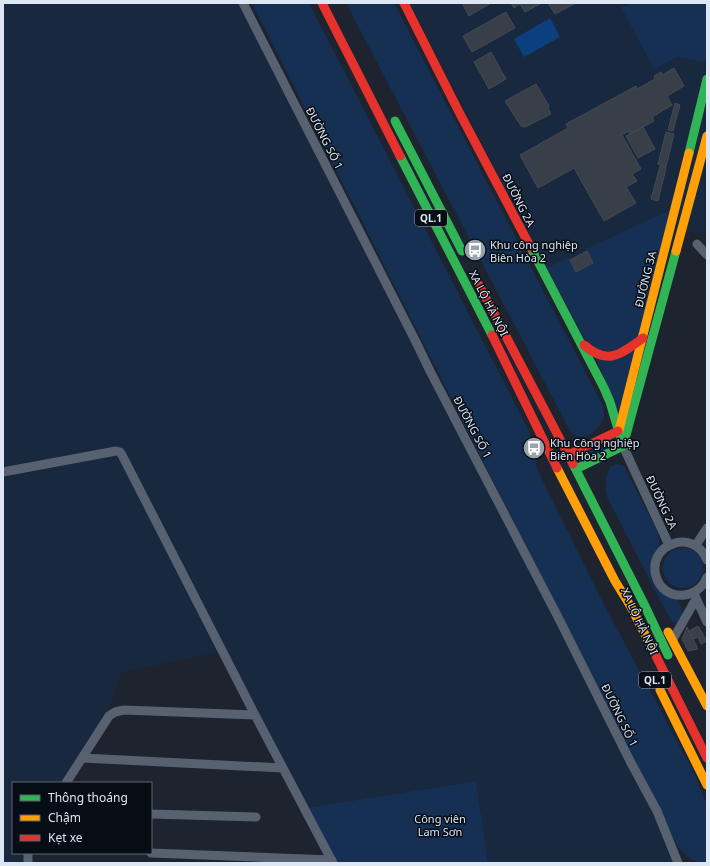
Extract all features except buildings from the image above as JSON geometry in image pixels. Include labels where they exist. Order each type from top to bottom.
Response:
[{"type":"main road","name":"XA LỘ HÀ NỘI","points":[[322,3],[496,342],[539,434],[610,573],[631,607],[707,758]]},
{"type":"main road","name":"ĐƯỜNG 2A","points":[[404,3],[610,402],[624,446]]},
{"type":"main road","name":"ĐƯỜNG 3A","points":[[618,431],[643,338],[707,79]]},
{"type":"main road","name":"XA LỘ HÀ NỘI","points":[[390,112],[466,259]]},
{"type":"main road","points":[[576,468],[624,446],[707,136]]},
{"type":"main road","name":"XA LỘ HÀ NỘI","points":[[473,273],[568,455]]},
{"type":"main road","points":[[577,338],[593,354],[604,357],[625,352],[643,338]]},
{"type":"main road","points":[[568,455],[618,431]]},
{"type":"main road","name":"QL.1","points":[[568,455],[576,468]]},
{"type":"main road","name":"XA LỘ HÀ NỘI","points":[[576,468],[624,563],[671,662]]},
{"type":"main road","name":"XA LỘ HÀ NỘI","points":[[624,563],[652,600],[655,607]]},
{"type":"main road","name":"XA LỘ HÀ NỘI","points":[[610,573],[612,592],[615,598]]},
{"type":"main road","name":"XA LỘ HÀ NỘI","points":[[666,626],[707,706]]},
{"type":"main road","name":"QL.1","points":[[655,680],[707,786]]},
{"type":"street","name":"ĐƯỜNG SỐ 1","points":[[243,3],[430,371],[657,811],[678,863]]},
{"type":"street","points":[[697,244],[707,255]]},
{"type":"street","name":"ĐƯỜNG 2A","points":[[624,446],[669,545]]},
{"type":"street","points":[[3,472],[116,451],[120,452],[332,862]]},
{"type":"street","points":[[696,546],[707,528]]},
{"type":"street","points":[[695,596],[675,595],[660,585],[656,577],[655,568],[657,558],[661,551],[669,545],[682,541],[696,546],[702,551],[707,560]]},
{"type":"street","points":[[673,640],[695,596],[707,577]]},
{"type":"street","points":[[695,596],[707,622]]},
{"type":"street","points":[[67,782],[109,716],[115,712],[124,710],[255,715]]},
{"type":"street","points":[[83,758],[283,768]]},
{"type":"street","points":[[152,814],[256,817]]},
{"type":"street","points":[[152,853],[332,862]]},
{"type":"shaded area","points":[[3,3],[239,3],[653,811],[675,863],[488,863],[476,781],[307,808],[226,651],[122,672],[107,714],[63,782],[12,782],[12,854],[25,854],[25,863],[3,863]]},
{"type":"shaded area","name":"Khu công nghiệp Biên Hòa 2","points":[[410,3],[707,3],[707,233],[704,235],[688,231],[584,342]]},
{"type":"shaded area","points":[[550,18],[560,37],[524,57],[514,39]]},
{"type":"green space","points":[[252,3],[309,3],[530,433],[537,458],[536,467],[602,601],[693,771],[707,805],[706,863],[693,860],[676,844]]},
{"type":"green space","points":[[346,3],[394,3],[603,406],[604,418],[602,422],[589,434],[579,437],[574,435],[568,427]]},
{"type":"green space","points":[[634,3],[707,3],[706,62],[677,57],[654,69],[621,7]]},
{"type":"green space","points":[[670,210],[638,338],[612,353],[590,347],[546,268],[569,258],[576,272],[593,263],[586,249]]},
{"type":"green space","points":[[636,347],[618,413],[596,358]]},
{"type":"green space","points":[[618,437],[620,443],[578,462],[575,458]]},
{"type":"green space","points":[[617,464],[624,466],[657,531],[659,541],[658,553],[652,567],[681,606],[682,615],[678,622],[674,623],[670,619],[607,497],[607,474],[610,467]]},
{"type":"green space","points":[[679,548],[687,548],[694,551],[700,557],[703,568],[700,579],[694,585],[687,588],[679,588],[672,585],[666,579],[663,572],[663,564],[666,557],[672,551]]},
{"type":"green space","name":"Công viên Lam Sơn","points":[[476,781],[488,863],[336,863],[307,808]]},
{"type":"traffic: fast","points":[[689,153],[707,79]]},
{"type":"traffic: fast","points":[[395,121],[462,251]]},
{"type":"traffic: fast","points":[[400,156],[492,335]]},
{"type":"traffic: fast","points":[[531,248],[604,388],[610,402],[623,446]]},
{"type":"traffic: fast","points":[[576,469],[623,446],[676,251]]},
{"type":"traffic: fast","points":[[573,464],[644,604],[668,655]]},
{"type":"traffic: slow","points":[[676,251],[707,136]]},
{"type":"traffic: slow","points":[[619,430],[689,153]]},
{"type":"traffic: slow","points":[[557,468],[615,581],[631,607],[655,654]]},
{"type":"traffic: slow","points":[[668,632],[707,706]]},
{"type":"traffic: slow","points":[[660,690],[707,785]]},
{"type":"traffic: jam","points":[[322,3],[400,156]]},
{"type":"traffic: jam","points":[[404,3],[459,112],[531,248]]},
{"type":"traffic: jam","points":[[479,285],[573,464]]},
{"type":"traffic: jam","points":[[492,335],[557,468]]},
{"type":"traffic: jam","points":[[584,345],[600,355],[607,356],[621,353],[643,338]]},
{"type":"traffic: jam","points":[[568,455],[618,431]]},
{"type":"traffic: jam","points":[[655,654],[707,758]]},
{"type":"place","name":"Khu công nghiệp Biên Hòa 2","points":[[475,250]]},
{"type":"place","name":"Khu Công nghiệp Biên Hòa 2","points":[[534,448]]}]
